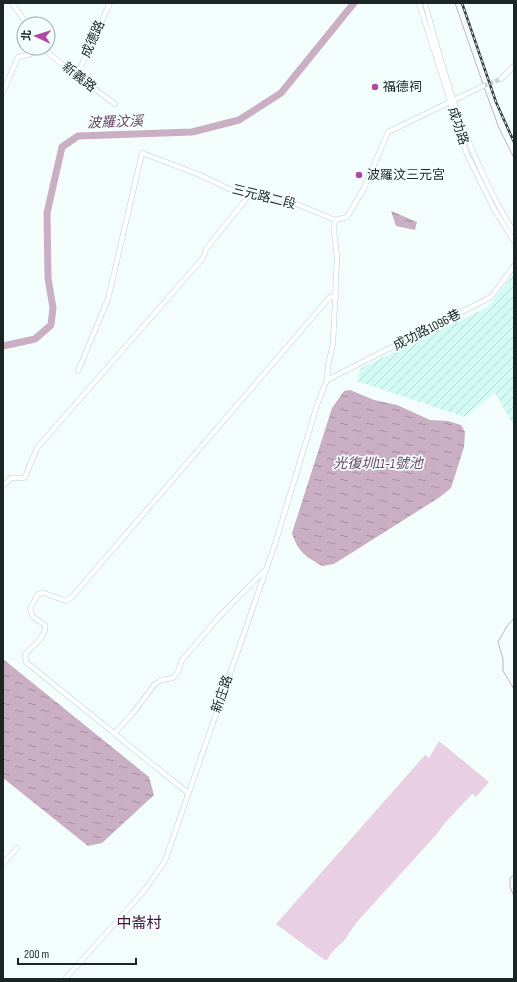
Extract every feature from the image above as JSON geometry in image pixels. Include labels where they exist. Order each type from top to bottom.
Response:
[{"type":"street","points":[[12,3],[21,16]]},
{"type":"street","name":"成德路","points":[[77,75],[110,3]]},
{"type":"street","name":"成功路","points":[[419,3],[452,102],[470,148],[498,206],[514,232]]},
{"type":"street","name":"成功路","points":[[425,3],[466,152],[494,209],[514,241]]},
{"type":"street","points":[[3,92],[18,57],[23,56]]},
{"type":"street","name":"新義路","points":[[53,56],[115,104]]},
{"type":"street","points":[[501,79],[514,66]]},
{"type":"street","points":[[336,220],[347,218],[364,188],[388,132],[483,86]]},
{"type":"street","name":"三元路二段","points":[[78,371],[108,299],[142,153],[200,174],[236,192],[287,200],[336,220]]},
{"type":"street","points":[[3,486],[11,478],[25,477],[36,448],[203,258],[206,249],[250,194]]},
{"type":"street","name":"新庄路","points":[[65,979],[159,872],[165,861],[266,569],[318,402],[327,380],[328,365],[333,344],[336,296],[336,220]]},
{"type":"street","name":"成功路1096巷","points":[[327,380],[490,298],[514,266]]},
{"type":"street","points":[[188,793],[26,662],[25,654],[45,633],[46,628],[45,624],[33,617],[30,609],[38,594],[44,592],[66,601],[71,598],[330,297],[336,296]]},
{"type":"street","points":[[115,733],[133,713],[155,684],[161,680],[173,678],[178,672],[182,660],[186,654],[219,617],[266,569]]},
{"type":"street","points":[[3,864],[17,848]]},
{"type":"shaded area","points":[[514,274],[514,426],[495,393],[465,417],[357,381],[361,368],[488,307]]},
{"type":"shaded area","points":[[439,741],[489,782],[476,797],[472,794],[444,824],[436,835],[356,923],[344,941],[333,951],[326,961],[276,924],[425,755],[429,758]]},
{"type":"water","points":[[391,211],[417,222],[415,230],[396,226]]},
{"type":"water","name":"光復圳11-1號池","points":[[350,390],[374,400],[397,405],[430,420],[448,421],[461,425],[465,432],[464,447],[451,488],[440,497],[334,564],[322,566],[303,553],[297,545],[292,533],[332,408],[344,391]]},
{"type":"water","points":[[3,659],[149,777],[154,795],[102,843],[88,846],[3,778]]},
{"type":"waterway","name":"波羅汶溪","points":[[3,346],[35,339],[51,325],[53,308],[48,278],[47,213],[62,147],[78,136],[192,132],[239,120],[281,93],[354,3]]},
{"type":"waterway","points":[[455,3],[483,84]]},
{"type":"waterway","points":[[484,87],[499,128],[514,158]]},
{"type":"waterway","points":[[514,618],[507,626],[498,642],[503,659],[503,671],[514,689]]},
{"type":"waterway","points":[[514,875],[510,878],[510,887],[514,896]]},
{"type":"tunnel","points":[[483,86],[501,79]]},
{"type":"railway","points":[[462,3],[496,102],[514,142]]},
{"type":"place","name":"福德祠","points":[[375,87]]},
{"type":"place","name":"波羅汶三元宮","points":[[359,175]]},
{"type":"district","name":"中崙村","points":[[139,923]]}]
